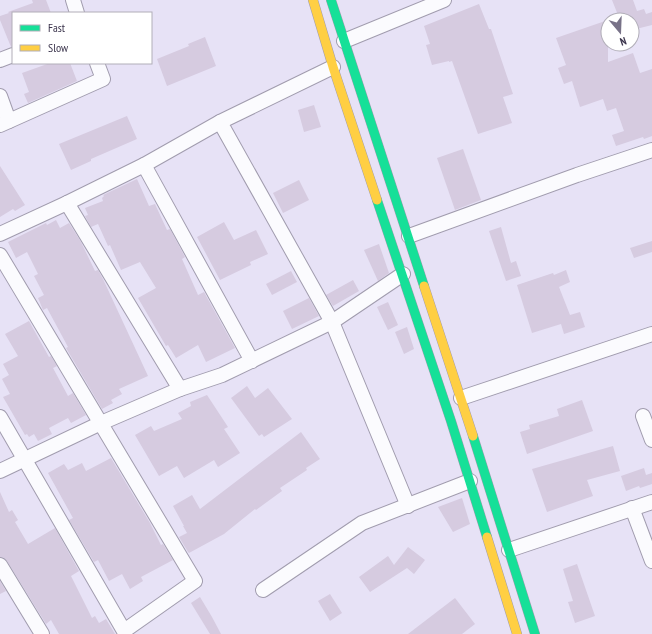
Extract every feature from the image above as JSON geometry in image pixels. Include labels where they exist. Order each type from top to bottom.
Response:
[{"type":"main road","points":[[312,0],[470,481],[517,634]]},
{"type":"main road","points":[[331,0],[462,398],[535,634]]},
{"type":"street","points":[[73,0],[77,12]]},
{"type":"street","points":[[344,41],[444,0]]},
{"type":"street","points":[[0,60],[12,55]]},
{"type":"street","points":[[0,96],[5,123],[103,79],[96,64]]},
{"type":"street","points":[[0,234],[144,165],[220,122],[333,67]]},
{"type":"street","points":[[220,122],[332,322],[408,506]]},
{"type":"street","points":[[409,236],[577,175],[652,150]]},
{"type":"street","points":[[144,165],[252,361]]},
{"type":"street","points":[[67,203],[180,389]]},
{"type":"street","points":[[0,255],[195,581],[122,633],[0,417]]},
{"type":"street","points":[[0,471],[101,423],[180,389],[222,375],[332,322],[403,274]]},
{"type":"street","points":[[462,398],[652,334]]},
{"type":"street","points":[[643,416],[652,440]]},
{"type":"street","points":[[263,590],[362,524],[470,481]]},
{"type":"street","points":[[509,550],[652,502]]},
{"type":"street","points":[[632,508],[652,561]]},
{"type":"street","points":[[0,565],[42,634]]},
{"type":"building","points":[[32,0],[46,0],[51,12],[12,12],[11,47],[0,20],[0,16],[33,3]]},
{"type":"building","points":[[612,0],[633,0],[637,11],[644,9],[646,14],[652,12],[652,25],[640,28],[640,12],[617,12]]},
{"type":"building","points":[[479,4],[489,29],[491,29],[513,94],[503,97],[512,123],[478,134],[452,61],[432,65],[426,45],[430,44],[424,26]]},
{"type":"building","points":[[600,23],[600,52],[608,52],[608,62],[633,53],[640,73],[652,69],[652,136],[644,139],[643,137],[616,146],[612,135],[624,131],[616,108],[607,111],[603,99],[580,107],[572,81],[564,84],[558,68],[566,65],[556,38]]},
{"type":"building","points":[[205,37],[216,66],[167,86],[157,59],[189,46],[188,44]]},
{"type":"building","points":[[47,64],[70,64],[77,81],[28,103],[24,94],[29,92],[22,73]]},
{"type":"building","points":[[314,105],[321,127],[304,132],[298,110]]},
{"type":"building","points":[[127,116],[137,139],[91,159],[91,161],[71,170],[59,144]]},
{"type":"building","points":[[463,149],[481,200],[455,210],[437,158]]},
{"type":"building","points":[[0,166],[25,205],[15,211],[13,209],[0,217]]},
{"type":"building","points":[[137,179],[149,206],[155,204],[167,230],[170,229],[185,257],[182,259],[198,295],[204,292],[235,348],[206,362],[198,345],[176,358],[168,345],[166,346],[138,298],[156,288],[140,262],[121,270],[110,245],[108,246],[98,224],[91,227],[85,216],[88,215],[85,208],[103,201],[103,195]]},
{"type":"building","points":[[299,180],[309,200],[283,213],[273,193]]},
{"type":"building","points":[[56,220],[60,228],[69,223],[81,242],[95,271],[98,270],[148,376],[119,389],[122,394],[111,400],[113,403],[102,409],[66,348],[68,347],[47,308],[43,310],[38,298],[44,295],[34,276],[38,274],[27,252],[16,258],[8,242],[46,223],[47,225]]},
{"type":"building","points":[[224,222],[234,240],[256,230],[268,254],[250,262],[251,265],[220,280],[197,237]]},
{"type":"building","points":[[501,227],[511,263],[516,261],[521,276],[506,281],[489,231]]},
{"type":"building","points":[[652,241],[652,252],[634,258],[630,248]]},
{"type":"building","points":[[379,244],[389,273],[378,281],[364,250]]},
{"type":"building","points":[[566,270],[570,282],[559,287],[570,315],[580,312],[585,327],[564,334],[561,324],[532,333],[517,285],[553,273],[554,275]]},
{"type":"building","points":[[291,271],[297,282],[272,295],[266,284]]},
{"type":"building","points":[[353,280],[359,291],[333,306],[326,295]]},
{"type":"building","points":[[309,298],[319,316],[292,329],[283,311]]},
{"type":"building","points":[[388,302],[398,325],[388,330],[377,307]]},
{"type":"building","points":[[29,321],[49,357],[51,356],[57,366],[53,368],[68,396],[73,393],[86,415],[71,423],[68,418],[49,428],[52,434],[38,441],[34,434],[29,437],[27,434],[25,435],[3,397],[10,394],[2,379],[9,375],[3,364],[18,356],[5,334]]},
{"type":"building","points":[[407,327],[414,349],[404,354],[395,332]]},
{"type":"building","points":[[247,386],[255,398],[268,388],[292,419],[264,437],[262,434],[259,436],[231,398]]},
{"type":"building","points":[[207,395],[228,427],[224,429],[240,453],[218,467],[214,460],[184,478],[177,466],[159,476],[135,435],[151,426],[154,431],[182,419],[178,413],[191,406],[190,402]]},
{"type":"building","points":[[582,400],[593,431],[527,454],[520,432],[530,429],[529,425],[559,416],[557,409]]},
{"type":"building","points":[[301,432],[320,459],[306,468],[307,470],[280,488],[282,491],[256,510],[255,509],[224,534],[189,553],[179,537],[187,533],[173,506],[192,495],[200,509]]},
{"type":"building","points":[[613,446],[620,471],[587,480],[593,496],[547,512],[532,469]]},
{"type":"building","points":[[111,458],[150,523],[161,545],[163,544],[173,560],[141,577],[143,581],[130,589],[122,574],[109,581],[98,560],[94,562],[69,520],[73,518],[48,473],[64,464],[68,470],[82,463],[86,471]]},
{"type":"building","points":[[644,468],[646,475],[652,473],[652,484],[640,488],[639,486],[626,491],[621,476]]},
{"type":"building","points":[[0,492],[9,512],[12,510],[18,520],[15,522],[28,544],[55,528],[79,571],[71,576],[92,618],[95,616],[99,623],[106,619],[115,634],[59,634],[51,620],[46,624],[7,561],[0,557]]},
{"type":"building","points":[[462,498],[470,524],[453,532],[438,507]]},
{"type":"building","points":[[408,547],[425,560],[414,574],[407,568],[370,592],[359,577],[388,556],[394,565]]},
{"type":"building","points":[[577,564],[595,616],[575,623],[568,602],[573,601],[563,569]]},
{"type":"building","points":[[0,581],[6,591],[0,594]]},
{"type":"building","points":[[330,594],[342,613],[330,621],[318,601]]},
{"type":"building","points":[[200,597],[221,634],[210,634],[191,603]]},
{"type":"building","points":[[455,598],[475,624],[462,634],[408,634]]},
{"type":"traffic: fast","points":[[331,0],[424,286]]},
{"type":"traffic: fast","points":[[377,200],[451,421],[487,537]]},
{"type":"traffic: fast","points":[[473,436],[535,634]]},
{"type":"traffic: slow","points":[[313,0],[333,67],[377,200]]},
{"type":"traffic: slow","points":[[424,286],[473,436]]},
{"type":"traffic: slow","points":[[487,537],[517,634]]}]
